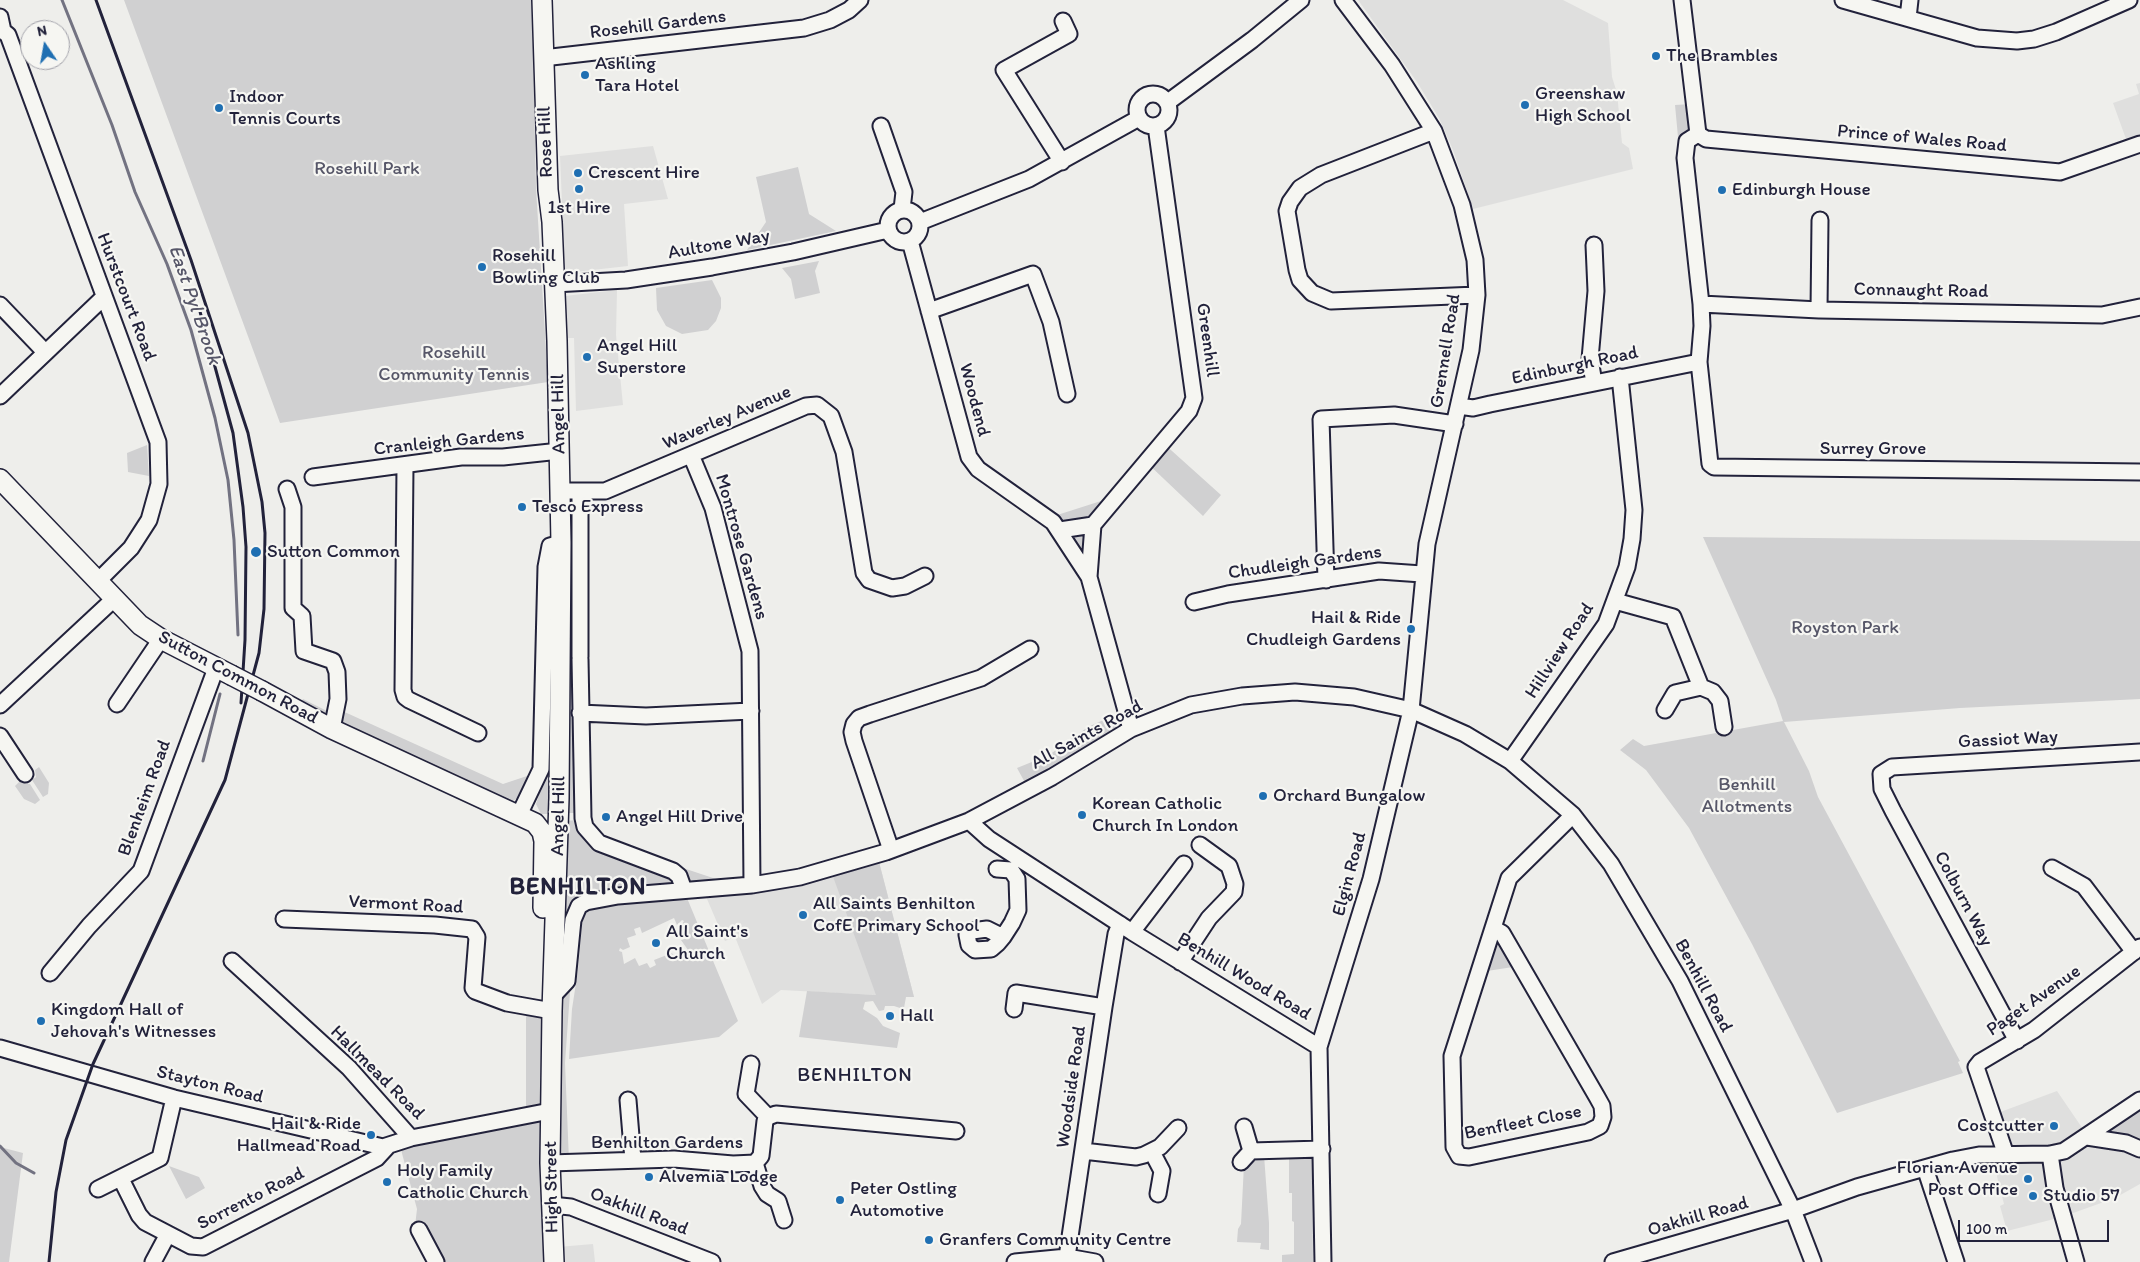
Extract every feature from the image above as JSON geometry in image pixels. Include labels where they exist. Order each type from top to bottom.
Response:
[{"type":"main road","name":"Rose Hill","points":[[542,0],[554,284]]},
{"type":"main road","name":"Angel Hill","points":[[552,1004],[559,798],[561,543],[554,284]]},
{"type":"main road","name":"Sutton Common Road","points":[[1,481],[114,599],[140,624],[161,639],[332,729],[519,816]]},
{"type":"main road","name":"Angel Hill","points":[[519,816],[539,827],[544,841],[543,974],[545,986],[552,1004]]},
{"type":"main road","name":"High Street","points":[[552,1004],[550,1163],[554,1262]]},
{"type":"street","name":"Rosehill Gardens","points":[[543,58],[804,28],[830,20],[849,10],[860,0]]},
{"type":"street","points":[[1168,102],[1252,40],[1301,0]]},
{"type":"street","name":"Grennell Road","points":[[1343,0],[1392,64],[1434,131],[1462,205],[1475,260],[1477,295],[1471,350],[1427,544],[1422,574],[1411,710]]},
{"type":"street","points":[[1843,0],[1977,38],[2017,42],[2056,32],[2128,0]]},
{"type":"street","points":[[1908,18],[1910,0]]},
{"type":"street","points":[[1682,5],[1698,134],[1687,141],[1684,158],[1701,304],[1702,326],[1699,362]]},
{"type":"street","points":[[1062,21],[1069,34],[1004,70],[1062,162]]},
{"type":"street","name":"Hurstcourt Road","points":[[1,26],[8,35],[158,442],[159,484],[149,520],[131,548],[98,581]]},
{"type":"street","points":[[1145,95],[1161,95],[1168,102],[1168,117],[1156,126],[1146,125],[1139,118],[1137,108],[1145,95]]},
{"type":"street","points":[[920,222],[1006,188],[1062,162],[1139,118]]},
{"type":"street","points":[[882,126],[904,192],[902,209]]},
{"type":"street","name":"Greenhill","points":[[1093,525],[1189,411],[1194,398],[1156,126]]},
{"type":"street","points":[[1434,131],[1321,175],[1300,188],[1294,195],[1287,211],[1297,270],[1300,280],[1312,293],[1331,301],[1477,295]]},
{"type":"street","name":"Prince of Wales Road","points":[[1698,134],[1706,139],[2060,172],[2140,144]]},
{"type":"street","points":[[902,209],[913,211],[920,222],[918,234],[910,241],[894,239],[888,230],[888,224],[893,214],[902,209]]},
{"type":"street","points":[[1819,310],[1820,220]]},
{"type":"street","name":"Aultone Way","points":[[554,284],[626,280],[712,267],[793,252],[888,230]]},
{"type":"street","name":"Woodend","points":[[910,241],[972,464],[1046,516],[1060,530],[1090,578],[1131,729]]},
{"type":"street","points":[[1594,245],[1596,291],[1590,359],[1594,383]]},
{"type":"street","points":[[929,311],[1033,274],[1052,322],[1066,394]]},
{"type":"street","points":[[0,396],[104,297]]},
{"type":"street","name":"Connaught Road","points":[[1701,304],[1819,310],[2102,315],[2140,307]]},
{"type":"street","points":[[0,305],[45,352]]},
{"type":"street","name":"Edinburgh Road","points":[[1459,406],[1473,408],[1699,362]]},
{"type":"street","name":"Surrey Grove","points":[[1699,362],[1710,464],[1714,467],[2140,472]]},
{"type":"street","name":"Hillview Road","points":[[1510,761],[1606,624],[1627,567],[1632,539],[1634,510],[1620,377]]},
{"type":"street","name":"Waverley Avenue","points":[[560,491],[605,491],[806,406],[817,406],[824,409],[836,428],[844,452],[864,573],[869,580],[892,588],[905,586],[925,576]]},
{"type":"street","points":[[1326,580],[1321,419],[1394,415],[1455,424]]},
{"type":"street","name":"Cranleigh Gardens","points":[[313,477],[461,457],[503,457],[560,451]]},
{"type":"street","name":"Montrose Gardens","points":[[691,455],[713,508],[750,651],[752,885]]},
{"type":"street","points":[[405,466],[403,690],[405,697],[409,700],[473,726]]},
{"type":"street","points":[[287,489],[293,507],[293,608],[302,616],[304,651],[333,661],[338,672],[338,699],[332,729]]},
{"type":"street","points":[[580,492],[580,713],[583,818],[585,827],[598,843],[672,871],[679,876],[684,890]]},
{"type":"street","points":[[1060,530],[1093,525]]},
{"type":"street","name":"Woodend","points":[[1090,578],[1093,525]]},
{"type":"street","name":"Angel Hill","points":[[519,816],[541,769],[546,567],[550,546],[561,543]]},
{"type":"street","name":"Chudleigh Gardens","points":[[1194,602],[1228,594],[1379,571],[1422,574]]},
{"type":"street","points":[[0,705],[114,599]]},
{"type":"street","points":[[1615,601],[1672,617],[1701,687]]},
{"type":"street","points":[[117,704],[161,639]]},
{"type":"street","points":[[891,850],[854,741],[854,724],[859,718],[870,714],[981,678],[1030,649]]},
{"type":"street","name":"Blenheim Road","points":[[50,973],[89,926],[141,871],[223,672]]},
{"type":"street","points":[[1665,710],[1675,693],[1701,687],[1713,692],[1720,702],[1724,726]]},
{"type":"street","name":"All Saints Road","points":[[552,1004],[567,981],[573,920],[579,906],[605,898],[752,885],[800,877],[891,850],[969,821],[1052,777],[1131,729],[1191,705],[1270,694],[1327,693],[1411,710],[1465,734],[1510,761]]},
{"type":"street","name":"Elgin Road","points":[[1319,1047],[1371,879],[1411,710]]},
{"type":"street","points":[[580,713],[646,716],[751,711]]},
{"type":"street","points":[[0,736],[25,774]]},
{"type":"street","name":"Gassiot Way","points":[[1881,774],[1892,767],[2140,752]]},
{"type":"street","name":"Benhill Road","points":[[1510,761],[1572,815],[1611,864],[1680,982],[1793,1210],[1813,1262]]},
{"type":"street","name":"Colburn Way","points":[[1881,774],[1882,788],[1893,811],[2017,1041]]},
{"type":"street","name":"Benfleet Close","points":[[1493,928],[1502,932],[1602,1106],[1603,1117],[1600,1126],[1588,1132],[1469,1157],[1460,1156],[1454,1148],[1452,1134],[1452,1056],[1508,878],[1572,815]]},
{"type":"street","name":"Benhill Wood Road","points":[[969,821],[989,838],[1009,866],[1126,928],[1319,1047],[1323,1262]]},
{"type":"street","points":[[1180,962],[1209,918],[1234,892],[1236,884],[1229,866],[1200,845]]},
{"type":"street","points":[[1126,928],[1160,884],[1184,864]]},
{"type":"street","points":[[1003,937],[1018,910],[1017,879],[1009,866]]},
{"type":"street","points":[[2052,868],[2084,886],[2137,950]]},
{"type":"street","name":"Vermont Road","points":[[284,920],[435,925],[472,929],[477,938],[473,988],[475,991],[507,1003],[552,1004]]},
{"type":"street","name":"Woodside Road","points":[[1068,1257],[1116,934],[1126,928]]},
{"type":"street","name":"Paget Avenue","points":[[2006,1155],[1976,1067],[1980,1062],[2034,1030],[2137,950]]},
{"type":"street","name":"Hallmead Road","points":[[232,961],[348,1068],[411,1138],[550,1111]]},
{"type":"street","points":[[1014,1009],[1016,993],[1104,1007]]},
{"type":"street","name":"Stayton Road","points":[[0,1048],[174,1098],[378,1146],[388,1146],[411,1138]]},
{"type":"street","points":[[751,1064],[746,1094],[768,1117],[776,1114],[956,1131]]},
{"type":"street","points":[[98,1189],[160,1158],[174,1098]]},
{"type":"street","points":[[628,1100],[633,1160]]},
{"type":"street","name":"Oakhill Road","points":[[1613,1262],[1793,1210],[1857,1187],[1925,1168],[1979,1155],[2050,1154],[2064,1151],[2140,1100]]},
{"type":"street","name":"Benhilton Gardens","points":[[550,1163],[674,1159],[741,1164],[755,1163],[761,1156],[763,1126],[768,1117]]},
{"type":"street","points":[[1244,1127],[1246,1156],[1322,1150]]},
{"type":"street","points":[[1083,1151],[1136,1157],[1152,1152],[1177,1131]]},
{"type":"street","points":[[2087,1137],[2126,1143],[2140,1149]]},
{"type":"street","name":"Sorrento Road","points":[[121,1179],[139,1215],[145,1222],[191,1246],[203,1247],[377,1158],[388,1146]]},
{"type":"street","points":[[1152,1152],[1162,1171],[1158,1194]]},
{"type":"street","points":[[2050,1154],[2055,1188],[2076,1262]]},
{"type":"street","points":[[755,1163],[766,1194],[778,1201],[784,1220]]},
{"type":"street","points":[[1925,1168],[1956,1262]]},
{"type":"street","name":"Oakhill Road","points":[[551,1205],[571,1207],[712,1262]]},
{"type":"street","points":[[419,1230],[436,1262]]},
{"type":"street","points":[[153,1262],[168,1234]]},
{"type":"street","points":[[1015,1262],[1068,1257],[1095,1262]]},
{"type":"shaded area","name":"Greenshaw High School","points":[[1358,0],[1563,0],[1608,23],[1612,77],[1617,93],[1622,143],[1629,148],[1633,169],[1473,209],[1453,150],[1439,118],[1417,82]]},
{"type":"shaded area","points":[[2140,83],[2140,146],[2130,150],[2113,103],[2139,94],[2136,84]]},
{"type":"shaded area","points":[[653,146],[668,199],[624,204],[628,266],[565,273],[560,156]]},
{"type":"shaded area","points":[[617,290],[616,335],[623,405],[576,411],[574,338],[567,338],[565,296]]},
{"type":"shaded area","name":"All Saints Benhilton CofE Primary School","points":[[878,858],[914,997],[781,990],[762,1004],[735,937],[725,941],[704,892]]},
{"type":"shaded area","points":[[2057,1091],[2087,1135],[2140,1156],[2140,1184],[2115,1198],[2062,1217],[2007,1231],[2000,1206],[2004,1204],[1992,1157],[2008,1156],[1995,1114]]},
{"type":"shaded area","points":[[593,1244],[595,1262],[559,1262],[558,1247]]},
{"type":"green space","name":"Rosehill Park","points":[[124,0],[532,0],[536,188],[548,382],[280,423]]},
{"type":"green space","points":[[1692,104],[1695,133],[1685,139],[1678,137],[1675,105]]},
{"type":"green space","points":[[798,167],[809,214],[836,231],[747,250],[766,222],[756,177]]},
{"type":"green space","points":[[819,261],[815,271],[820,293],[795,299],[791,279],[782,268]]},
{"type":"green space","points":[[712,280],[721,298],[721,308],[716,321],[708,330],[682,334],[666,326],[657,310],[656,288]]},
{"type":"green space","points":[[1162,442],[1221,495],[1203,516],[1145,461]]},
{"type":"green space","points":[[147,445],[149,476],[128,472],[127,453]]},
{"type":"green space","points":[[1101,501],[1108,503],[1091,523],[1087,571],[1051,517]]},
{"type":"green space","points":[[570,532],[574,533],[576,813],[565,813],[567,534]]},
{"type":"green space","points":[[1703,537],[2140,541],[2140,699],[1960,708],[1784,722],[1809,771],[1818,797],[1960,1061],[1958,1062],[1963,1073],[1837,1113],[1752,944],[1689,828],[1646,770],[1620,750],[1633,739],[1644,746],[1783,721],[1776,700]]},
{"type":"green space","points":[[551,555],[550,814],[541,814],[536,804],[546,774]]},
{"type":"green space","points":[[303,699],[337,716],[338,709],[503,784],[539,772],[527,792],[513,801],[499,803],[297,710]]},
{"type":"green space","points":[[1123,711],[1128,728],[1028,788],[1017,768],[1049,755],[1088,727]]},
{"type":"green space","points":[[39,767],[49,783],[48,794],[43,797],[32,780],[36,777],[35,770]]},
{"type":"green space","points":[[19,782],[30,784],[40,800],[35,804],[24,799],[15,786]]},
{"type":"green space","points":[[580,820],[587,836],[719,880],[720,886],[584,901],[555,959],[562,821]]},
{"type":"green space","points":[[878,858],[914,997],[906,997],[902,1019],[900,1008],[894,1006],[885,1006],[884,1010],[879,1011],[873,1001],[865,1002],[863,1009],[877,1018],[883,1026],[900,1033],[897,1048],[799,1037],[807,991],[876,995],[831,871]]},
{"type":"green space","points":[[687,898],[738,1021],[719,1037],[569,1059],[572,1009],[578,970],[583,913],[588,908],[597,905]],"holes":[[[674,918],[677,925],[682,920],[684,921],[682,924],[687,935],[691,937],[681,940],[688,950],[673,955],[672,953],[654,960],[656,965],[650,968],[647,963],[639,966],[635,958],[624,964],[622,952],[619,951],[620,948],[623,950],[630,947],[627,938],[636,935],[634,929],[640,927],[642,933]]]},
{"type":"green space","points":[[1498,939],[1513,967],[1487,971],[1496,940]]},
{"type":"green space","points":[[567,986],[570,992],[565,1063],[569,1161],[555,1160],[555,998]]},
{"type":"green space","points":[[526,1009],[550,1012],[549,1109],[526,1114]]},
{"type":"green space","points":[[2140,1102],[2140,1147],[2092,1135]]},
{"type":"green space","points":[[548,1114],[554,1262],[440,1262],[415,1226],[417,1209],[400,1146]]},
{"type":"green space","points":[[0,1147],[23,1153],[9,1262],[0,1262]]},
{"type":"green space","points":[[1264,1155],[1269,1250],[1260,1249],[1261,1243],[1237,1242],[1238,1229],[1241,1224],[1244,1164],[1252,1156]]},
{"type":"green space","points":[[1309,1155],[1312,1158],[1313,1262],[1282,1262],[1282,1255],[1294,1254],[1292,1193],[1289,1193],[1289,1156]]},
{"type":"green space","points":[[169,1166],[199,1177],[205,1188],[186,1199]]},
{"type":"waterway","name":"East Pyl Brook","points":[[62,0],[112,125],[135,192],[167,264],[191,330],[215,418],[228,480],[234,540],[238,635]]},
{"type":"waterway","name":"East Pyl Brook","points":[[203,761],[220,694]]},
{"type":"waterway","points":[[0,1146],[16,1163],[34,1173]]},
{"type":"railway","points":[[49,1262],[56,1192],[66,1140],[93,1064],[225,780],[259,653],[264,609],[265,533],[262,502],[248,433],[191,260],[96,0]]},
{"type":"railway","points":[[199,308],[233,433],[243,507],[246,547],[245,640],[241,703]]},
{"type":"place","name":"The Brambles","points":[[1656,56]]},
{"type":"place","name":"Ashling Tara Hotel","points":[[585,75]]},
{"type":"place","name":"Greenshaw High School","points":[[1525,105]]},
{"type":"place","name":"Indoor Tennis Courts","points":[[219,108]]},
{"type":"place","name":"Crescent Hire","points":[[578,173]]},
{"type":"place","name":"1st Hire","points":[[579,189]]},
{"type":"place","name":"Edinburgh House","points":[[1722,190]]},
{"type":"place","name":"Rosehill Bowling Club","points":[[482,267]]},
{"type":"place","name":"Angel Hill Superstore","points":[[587,357]]},
{"type":"place","name":"Tesco Express","points":[[522,507]]},
{"type":"place","name":"Sutton Common","points":[[256,552]]},
{"type":"place","name":"Hail & Ride Chudleigh Gardens","points":[[1411,629]]},
{"type":"place","name":"Orchard Bungalow","points":[[1263,796]]},
{"type":"place","name":"Korean Catholic Church In London","points":[[1082,815]]},
{"type":"place","name":"Angel Hill Drive","points":[[606,817]]},
{"type":"place","name":"All Saints Benhilton CofE Primary School","points":[[803,915]]},
{"type":"place","name":"All Saint's Church","points":[[656,943]]},
{"type":"place","name":"Hall","points":[[890,1016]]},
{"type":"place","name":"Kingdom Hall of Jehovah's Witnesses","points":[[41,1021]]},
{"type":"place","name":"Costcutter","points":[[2054,1126]]},
{"type":"place","name":"Hail & Ride Hallmead Road","points":[[371,1135]]},
{"type":"place","name":"Alvemia Lodge","points":[[649,1177]]},
{"type":"place","name":"Florian Avenue Post Office","points":[[2028,1179]]},
{"type":"place","name":"Holy Family Catholic Church","points":[[387,1182]]},
{"type":"place","name":"Studio 57","points":[[2033,1196]]},
{"type":"place","name":"Peter Ostling Automotive","points":[[840,1200]]},
{"type":"place","name":"Granfers Community Centre","points":[[929,1240]]},
{"type":"district","name":"BENHILTON","points":[[578,888]]},
{"type":"district","name":"BENHILTON","points":[[855,1076]]},
{"type":"park label","name":"Rosehill Community Tennis","points":[[454,364]]},
{"type":"park label","name":"Royston Park","points":[[1845,628]]},
{"type":"park label","name":"Benhill Allotments","points":[[1747,796]]}]
